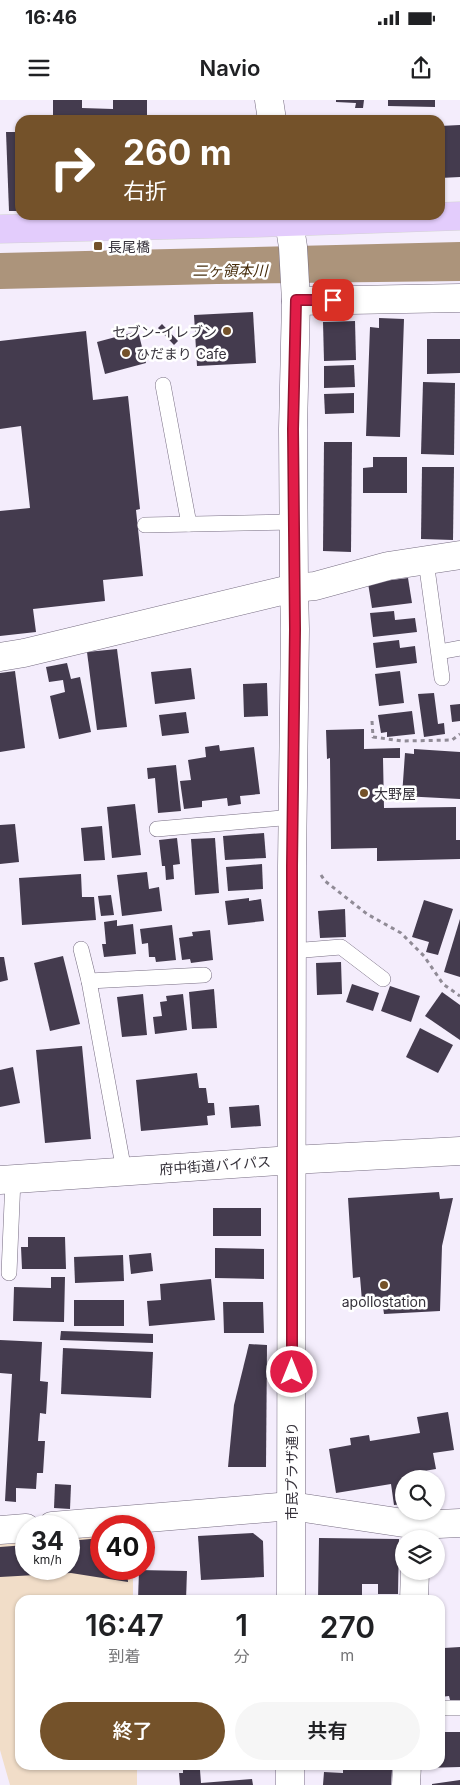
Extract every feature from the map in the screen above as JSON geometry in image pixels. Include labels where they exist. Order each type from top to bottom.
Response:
[{"type":"main road","points":[[445,217],[460,216]]},
{"type":"main road","points":[[0,230],[290,228],[403,220]]},
{"type":"street","points":[[269,100],[271,115]]},
{"type":"street","points":[[290,228],[295,296],[460,298]]},
{"type":"street","name":"市民プラザ通り","points":[[291,1595],[295,296]]},
{"type":"street","points":[[0,656],[24,653],[294,588],[315,586],[388,566],[460,555]]},
{"type":"street","name":"府中街道バイパス","points":[[6,1179],[460,1150]]},
{"type":"street","points":[[80,1524],[291,1506],[407,1530]]},
{"type":"street","points":[[427,1530],[460,1523]]},
{"type":"street","points":[[0,1530],[15,1529]]},
{"type":"street","points":[[414,1595],[415,1580]]},
{"type":"street","points":[[290,1770],[290,1785]]},
{"type":"street","points":[[406,1785],[407,1770]]},
{"type":"lane","points":[[163,385],[189,524]]},
{"type":"lane","points":[[144,525],[294,522]]},
{"type":"lane","points":[[426,561],[442,678]]},
{"type":"lane","points":[[439,652],[460,648]]},
{"type":"lane","points":[[157,829],[292,818]]},
{"type":"lane","points":[[292,951],[341,947],[383,979]]},
{"type":"lane","points":[[81,949],[89,981],[124,1171]]},
{"type":"lane","points":[[89,981],[204,975]]},
{"type":"lane","points":[[6,1179],[9,1273]]},
{"type":"lane","points":[[445,1708],[460,1708]]},
{"type":"path","points":[[372,721],[373,737],[402,741],[452,740],[460,734]]},
{"type":"path","points":[[318,868],[325,881],[367,914],[401,933],[424,956],[443,984],[460,996]]},
{"type":"shaded area","points":[[90,1534],[90,1580],[133,1580],[133,1595],[15,1595],[15,1770],[137,1770],[137,1785],[10,1785],[0,1750],[0,1538],[15,1537],[15,1580],[80,1580],[80,1535]]},
{"type":"water","name":"二ヶ領本川","points":[[460,242],[460,281],[0,289],[0,253]]},
{"type":"building","points":[[53,100],[82,100],[82,108],[113,109],[113,100],[147,100],[147,115],[53,115]]},
{"type":"building","points":[[336,100],[364,100],[363,108],[355,108],[356,103],[336,102]]},
{"type":"building","points":[[388,100],[435,100],[435,107],[388,106]]},
{"type":"building","points":[[460,125],[460,177],[445,178],[445,126]]},
{"type":"building","points":[[6,132],[15,132],[15,211],[9,211]]},
{"type":"building","points":[[253,312],[256,363],[197,366],[194,315]]},
{"type":"building","points":[[379,318],[404,319],[400,437],[366,436],[370,327],[379,328]]},
{"type":"building","points":[[355,321],[356,360],[324,361],[323,322]]},
{"type":"building","points":[[162,324],[178,341],[174,345],[158,328]]},
{"type":"building","points":[[86,331],[93,400],[128,396],[140,509],[136,510],[143,576],[103,580],[105,601],[33,609],[36,632],[0,636],[0,511],[30,508],[21,426],[0,429],[0,341]]},
{"type":"building","points":[[138,331],[146,363],[105,374],[97,342]]},
{"type":"building","points":[[427,339],[460,339],[460,373],[427,374]]},
{"type":"building","points":[[354,365],[355,387],[324,388],[324,366]]},
{"type":"building","points":[[423,382],[455,383],[454,455],[421,454]]},
{"type":"building","points":[[354,393],[354,413],[325,414],[324,394]]},
{"type":"building","points":[[324,442],[352,442],[351,552],[323,551]]},
{"type":"building","points":[[373,457],[407,457],[407,493],[363,493],[363,468],[373,467]]},
{"type":"building","points":[[422,467],[454,467],[453,540],[421,539]]},
{"type":"building","points":[[408,578],[412,603],[372,608],[368,583]]},
{"type":"building","points":[[394,611],[395,620],[415,618],[417,632],[373,637],[370,613]]},
{"type":"building","points":[[399,640],[400,648],[415,646],[417,663],[376,668],[373,643]]},
{"type":"building","points":[[117,649],[127,727],[97,730],[87,652]]},
{"type":"building","points":[[67,663],[71,679],[80,677],[91,732],[59,739],[50,696],[65,692],[63,680],[49,682],[46,667]]},
{"type":"building","points":[[191,668],[195,699],[155,704],[151,672]]},
{"type":"building","points":[[15,671],[25,748],[0,752],[0,673]]},
{"type":"building","points":[[400,671],[404,703],[379,706],[375,674]]},
{"type":"building","points":[[267,683],[268,716],[244,717],[243,684]]},
{"type":"building","points":[[434,693],[438,724],[444,723],[445,734],[424,737],[418,694]]},
{"type":"building","points":[[460,704],[460,721],[452,722],[450,705]]},
{"type":"building","points":[[412,711],[415,734],[387,737],[387,732],[381,733],[378,715]]},
{"type":"building","points":[[186,712],[189,733],[162,736],[159,715]]},
{"type":"building","points":[[364,729],[364,749],[400,748],[400,758],[383,758],[384,808],[456,807],[456,840],[460,840],[460,859],[377,861],[377,848],[331,849],[330,758],[327,759],[326,730]]},
{"type":"building","points":[[219,745],[220,751],[254,747],[260,794],[240,796],[241,804],[228,806],[227,798],[202,801],[202,807],[184,809],[180,781],[191,780],[188,760],[206,757],[205,747]]},
{"type":"building","points":[[414,749],[460,752],[460,799],[402,796],[405,753],[414,754]]},
{"type":"building","points":[[176,765],[181,811],[158,813],[155,778],[148,779],[147,768]]},
{"type":"building","points":[[135,804],[141,855],[112,858],[107,807]]},
{"type":"building","points":[[15,824],[19,862],[0,864],[0,825]]},
{"type":"building","points":[[102,826],[105,860],[84,861],[81,828]]},
{"type":"building","points":[[264,833],[266,858],[225,860],[223,836]]},
{"type":"building","points":[[177,838],[180,864],[173,865],[174,879],[166,880],[165,866],[162,866],[159,840]]},
{"type":"building","points":[[215,838],[219,893],[195,895],[191,839]]},
{"type":"building","points":[[262,864],[263,889],[228,891],[226,867]]},
{"type":"building","points":[[147,872],[149,889],[159,887],[162,911],[122,916],[117,875]]},
{"type":"building","points":[[81,874],[82,897],[94,897],[96,920],[22,925],[19,878]]},
{"type":"building","points":[[111,895],[114,915],[101,916],[98,896]]},
{"type":"building","points":[[249,898],[249,901],[261,899],[264,921],[228,925],[225,901]]},
{"type":"building","points":[[424,900],[453,909],[438,955],[426,952],[429,942],[412,937]]},
{"type":"building","points":[[345,909],[346,937],[320,938],[318,911]]},
{"type":"building","points":[[460,919],[460,977],[444,972]]},
{"type":"building","points":[[117,920],[117,926],[133,924],[136,954],[104,957],[102,944],[106,944],[104,922]]},
{"type":"building","points":[[172,925],[176,960],[156,962],[155,957],[149,957],[148,943],[142,944],[140,929]]},
{"type":"building","points":[[210,930],[213,960],[191,963],[190,959],[182,960],[179,938],[193,936],[192,932]]},
{"type":"building","points":[[63,956],[80,1024],[50,1031],[34,963]]},
{"type":"building","points":[[0,957],[4,957],[8,980],[0,982]]},
{"type":"building","points":[[341,962],[342,994],[317,995],[316,963]]},
{"type":"building","points":[[352,984],[379,993],[373,1011],[346,1002]]},
{"type":"building","points":[[390,986],[420,996],[411,1022],[381,1011]]},
{"type":"building","points":[[214,989],[217,1028],[192,1029],[189,992]]},
{"type":"building","points":[[442,992],[460,1005],[460,1040],[425,1016]]},
{"type":"building","points":[[143,994],[147,1035],[122,1037],[117,997]]},
{"type":"building","points":[[183,994],[187,1030],[155,1034],[153,1017],[162,1016],[160,1002],[167,1001],[166,996]]},
{"type":"building","points":[[420,1028],[453,1045],[438,1073],[406,1057]]},
{"type":"building","points":[[82,1046],[91,1139],[45,1143],[36,1050]]},
{"type":"building","points":[[13,1067],[20,1103],[0,1107],[0,1070]]},
{"type":"building","points":[[197,1073],[199,1088],[206,1088],[208,1103],[214,1103],[215,1115],[207,1116],[208,1125],[141,1131],[136,1080]]},
{"type":"building","points":[[259,1105],[261,1126],[231,1128],[229,1107]]},
{"type":"building","points":[[439,1192],[440,1199],[453,1198],[442,1246],[440,1311],[384,1314],[382,1300],[362,1301],[360,1277],[353,1278],[348,1198]]},
{"type":"building","points":[[213,1208],[261,1208],[261,1236],[213,1236]]},
{"type":"building","points":[[28,1237],[65,1237],[66,1269],[22,1269],[21,1247],[28,1247]]},
{"type":"building","points":[[215,1248],[264,1249],[264,1279],[215,1278]]},
{"type":"building","points":[[151,1253],[153,1271],[131,1274],[129,1255]]},
{"type":"building","points":[[123,1255],[124,1281],[75,1283],[74,1257]]},
{"type":"building","points":[[51,1277],[65,1277],[64,1322],[13,1321],[14,1287],[51,1288]]},
{"type":"building","points":[[211,1279],[215,1320],[149,1326],[147,1301],[161,1300],[160,1284]]},
{"type":"building","points":[[74,1300],[124,1300],[124,1326],[74,1326]]},
{"type":"building","points":[[223,1302],[263,1302],[264,1333],[224,1333]]},
{"type":"building","points":[[61,1331],[153,1334],[153,1343],[60,1340]]},
{"type":"building","points":[[0,1340],[42,1342],[40,1381],[48,1382],[46,1414],[40,1413],[38,1441],[45,1441],[43,1473],[37,1473],[36,1489],[16,1488],[16,1502],[5,1501],[12,1374],[0,1373]]},
{"type":"building","points":[[249,1344],[267,1345],[266,1467],[228,1467],[234,1405]]},
{"type":"building","points":[[63,1348],[153,1352],[151,1398],[61,1394]]},
{"type":"building","points":[[448,1412],[454,1450],[433,1453],[436,1469],[395,1470],[395,1505],[391,1484],[336,1493],[329,1449],[351,1445],[350,1438],[369,1435],[370,1441],[420,1433],[417,1417]]},
{"type":"building","points":[[55,1484],[71,1485],[70,1509],[54,1508]]},
{"type":"building","points":[[253,1533],[263,1541],[264,1577],[201,1580],[198,1536]]},
{"type":"building","points":[[319,1538],[395,1539],[395,1580],[398,1580],[398,1594],[378,1594],[378,1584],[362,1584],[362,1595],[318,1595]]},
{"type":"building","points":[[90,1539],[90,1576],[80,1574],[80,1540]]},
{"type":"building","points":[[15,1546],[15,1576],[0,1577],[0,1547]]},
{"type":"building","points":[[155,1570],[187,1571],[186,1595],[138,1595],[139,1580],[155,1580]]},
{"type":"building","points":[[460,1647],[460,1700],[450,1700],[449,1696],[445,1696],[445,1648]]},
{"type":"building","points":[[445,1732],[460,1732],[460,1767],[445,1767]]},
{"type":"building","points":[[183,1770],[200,1770],[201,1783],[252,1779],[253,1785],[180,1785],[179,1773],[183,1773]]},
{"type":"building","points":[[343,1770],[392,1770],[391,1785],[323,1785],[324,1772],[343,1773]]},
{"type":"building","points":[[460,1780],[460,1785],[432,1785],[432,1784]]},
{"type":"place","name":"長尾橋","points":[[98,246]]},
{"type":"place","name":"セブン-イレブン","points":[[227,331]]},
{"type":"place","name":"ひだまり Cafe","points":[[126,353]]},
{"type":"place","name":"大野屋","points":[[364,793]]},
{"type":"place","name":"apollostation","points":[[384,1285]]},
{"type":"route","points":[[292,1372],[292,866],[295,629],[293,429],[296,300],[333,300]]}]
